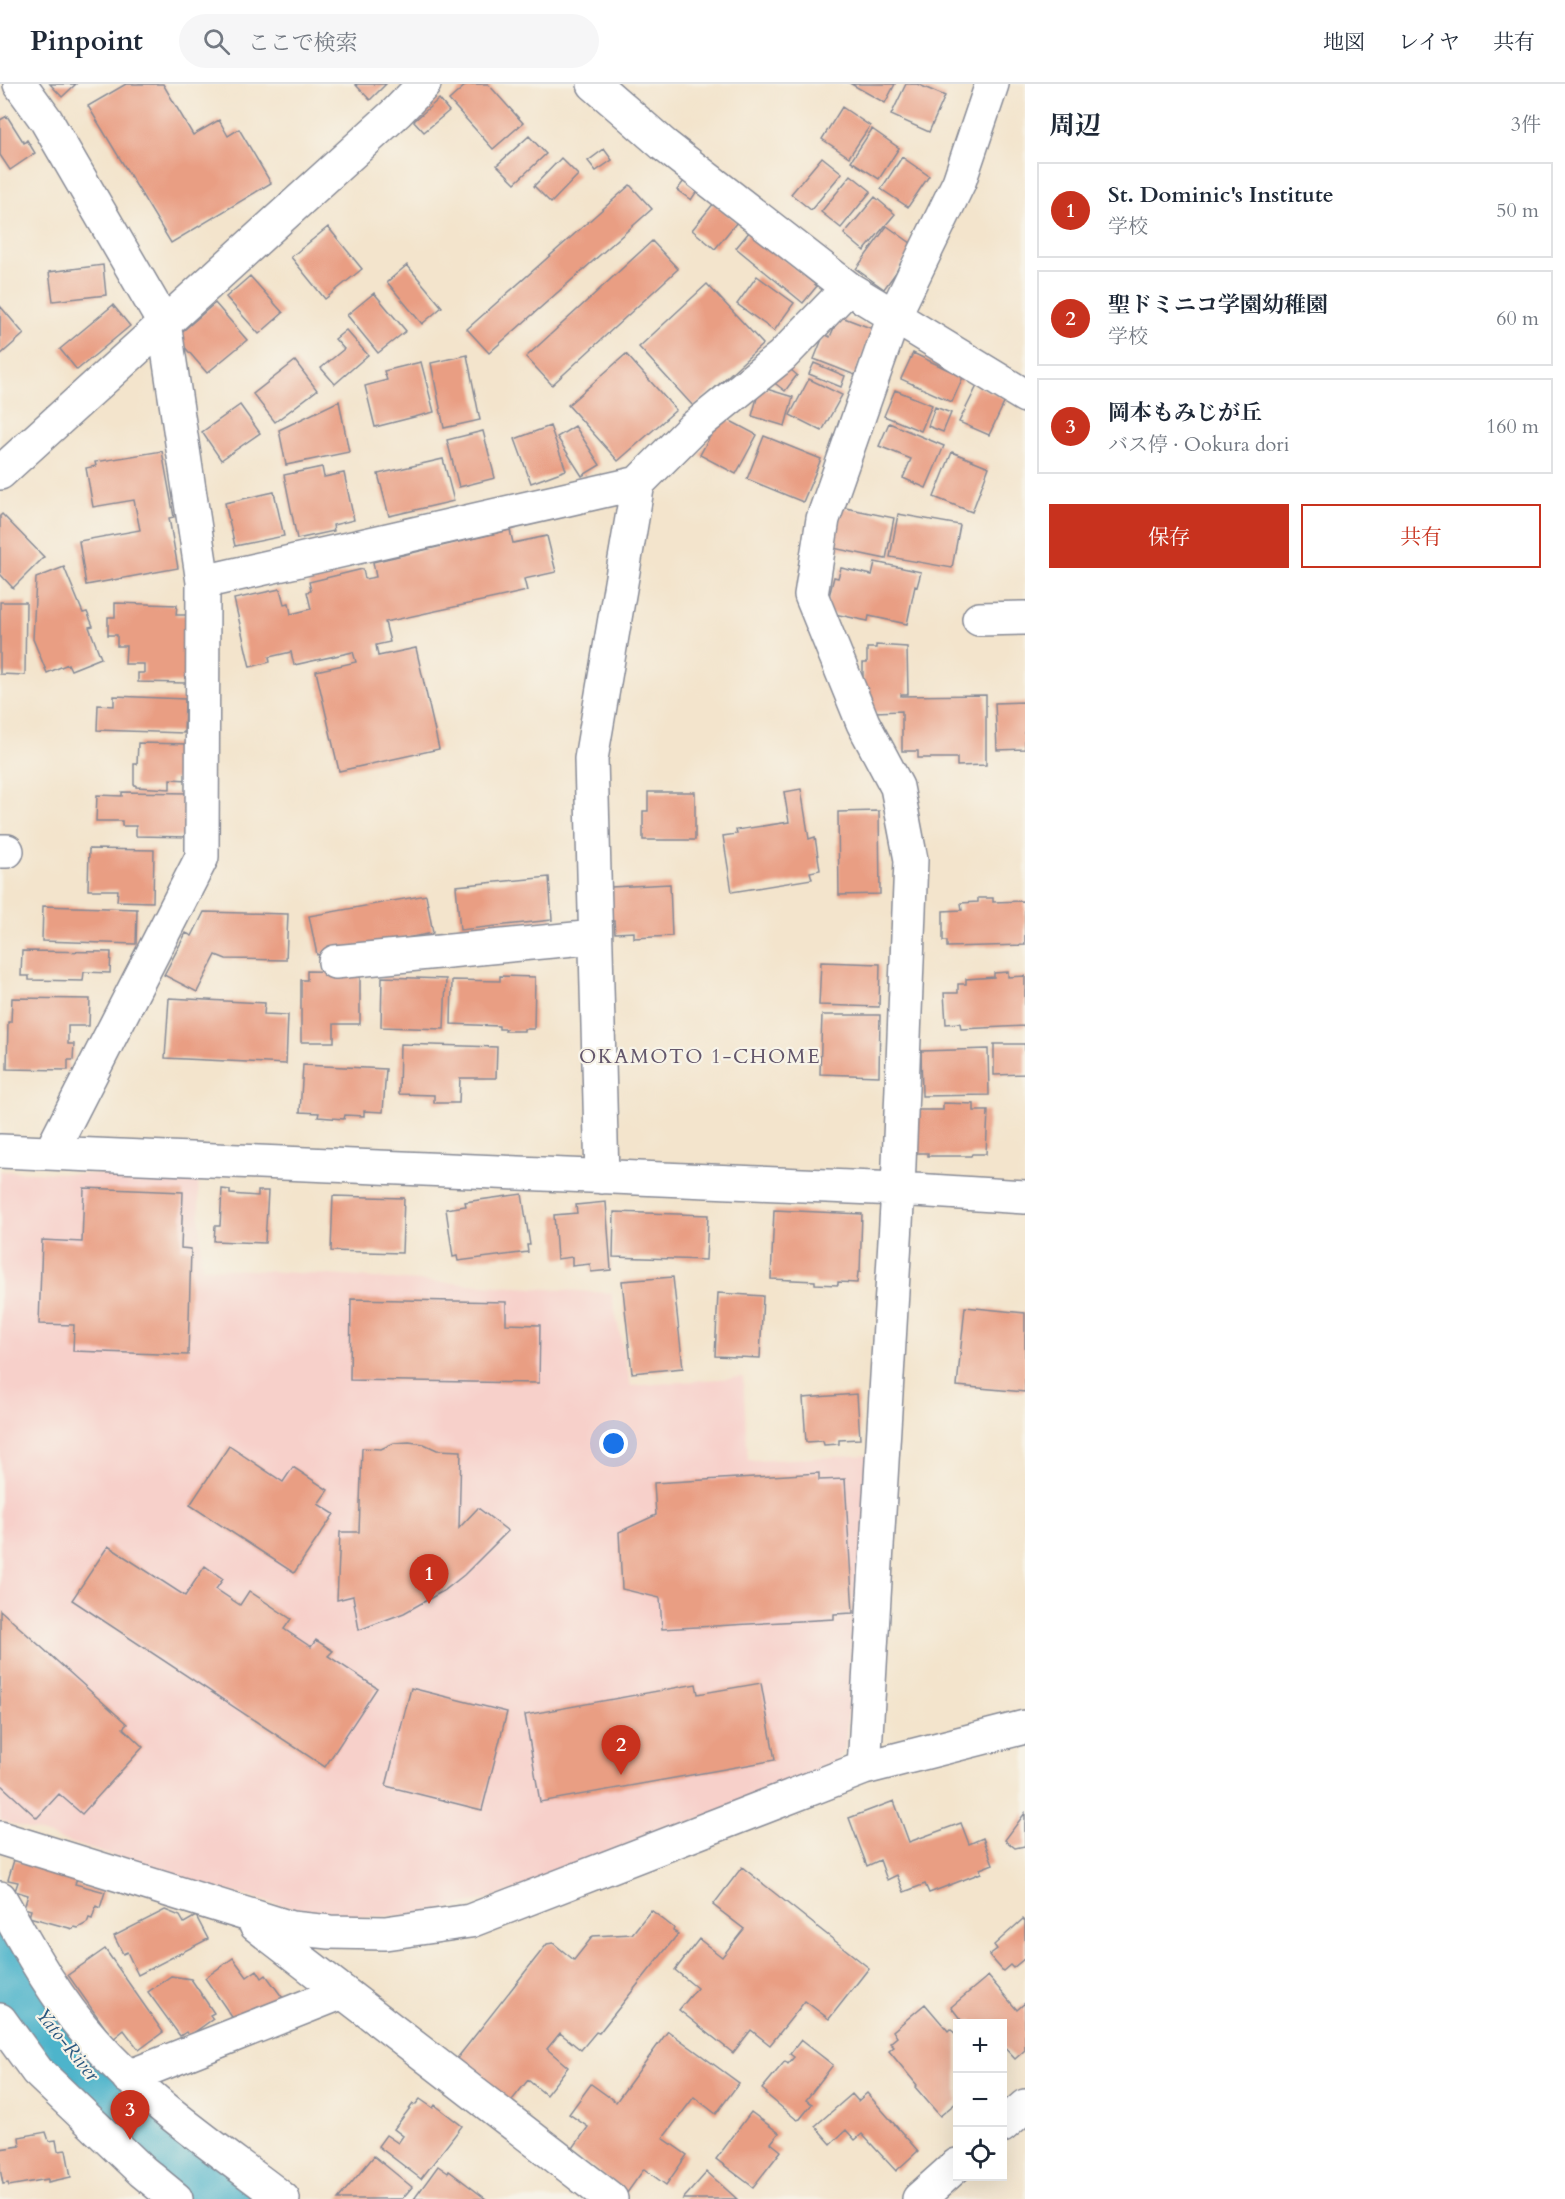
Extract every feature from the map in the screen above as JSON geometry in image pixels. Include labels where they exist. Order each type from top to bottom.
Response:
[{"type":"street","points":[[20,84],[46,120],[164,323],[203,582],[202,857],[51,1152]]},
{"type":"street","points":[[0,473],[397,112],[424,84]]},
{"type":"street","points":[[594,84],[664,145],[848,288],[1025,396]]},
{"type":"street","points":[[864,1768],[898,1190],[911,860],[897,787],[863,723],[811,595],[823,519],[894,316],[959,182],[992,84]]},
{"type":"street","points":[[203,582],[638,483],[693,429],[782,356],[848,288]]},
{"type":"street","points":[[602,1177],[591,759],[638,483]]},
{"type":"street","points":[[979,619],[1025,618]]},
{"type":"street","points":[[335,962],[595,937]]},
{"type":"street","points":[[0,1151],[1025,1197]]},
{"type":"street","points":[[0,1838],[291,1928],[330,1932],[385,1933],[470,1921],[864,1768],[1025,1726]]},
{"type":"street","points":[[0,1898],[51,1988],[92,2040],[128,2077],[165,2109],[283,2199]]},
{"type":"street","points":[[240,1912],[611,2199]]},
{"type":"street","points":[[128,2077],[343,1992]]},
{"type":"street","points":[[0,2020],[37,2071],[142,2171],[176,2199]]},
{"type":"street","points":[[1007,2122],[1025,2106]]},
{"type":"street","points":[[919,2199],[953,2169]]},
{"type":"shaded area","points":[[0,1171],[198,1177],[202,1267],[611,1293],[631,1386],[743,1377],[748,1461],[872,1455],[845,1748],[833,1767],[513,1892],[425,1915],[346,1917],[288,1907],[203,1885],[0,1820]]},
{"type":"building","points":[[50,84],[76,84],[62,97]]},
{"type":"building","points":[[126,84],[163,84],[193,135],[219,120],[228,136],[239,129],[271,183],[171,243],[88,106]]},
{"type":"building","points":[[355,84],[386,84],[370,100]]},
{"type":"building","points":[[467,84],[488,84],[523,123],[493,149],[449,100]]},
{"type":"building","points":[[851,84],[895,84],[885,103]]},
{"type":"building","points":[[906,84],[917,84],[945,96],[929,132],[891,115]]},
{"type":"building","points":[[439,99],[449,111],[424,132],[414,121]]},
{"type":"building","points":[[842,107],[870,126],[849,157],[822,139]]},
{"type":"building","points":[[7,116],[24,143],[27,140],[35,153],[10,170],[0,155],[0,120]]},
{"type":"building","points":[[872,129],[899,148],[879,179],[851,161]]},
{"type":"building","points":[[529,136],[546,154],[515,183],[497,165]]},
{"type":"building","points":[[604,149],[612,160],[596,171],[588,161]]},
{"type":"building","points":[[822,157],[842,173],[811,210],[791,194]]},
{"type":"building","points":[[902,157],[929,176],[908,207],[881,189]]},
{"type":"building","points":[[561,158],[578,175],[551,203],[534,186]]},
{"type":"building","points":[[851,175],[871,191],[841,228],[821,212]]},
{"type":"building","points":[[684,181],[697,191],[691,200],[677,190]]},
{"type":"building","points":[[630,185],[652,209],[489,353],[467,329]]},
{"type":"building","points":[[875,197],[895,214],[864,251],[844,234]]},
{"type":"building","points":[[714,203],[737,222],[715,249],[692,230]]},
{"type":"building","points":[[887,226],[915,246],[884,289],[856,269]]},
{"type":"building","points":[[328,227],[362,269],[325,299],[291,257]]},
{"type":"building","points":[[750,231],[817,286],[803,303],[736,248]]},
{"type":"building","points":[[652,241],[678,269],[552,385],[526,357]]},
{"type":"building","points":[[103,265],[106,295],[53,301],[49,272]]},
{"type":"building","points":[[407,265],[442,307],[422,324],[387,282]]},
{"type":"building","points":[[250,276],[283,313],[259,334],[226,297]]},
{"type":"building","points":[[757,276],[794,303],[774,331],[737,304]]},
{"type":"building","points":[[707,284],[763,344],[694,407],[639,347]]},
{"type":"building","points":[[374,293],[406,331],[378,353],[347,315]]},
{"type":"building","points":[[215,303],[247,340],[207,373],[176,337]]},
{"type":"building","points":[[113,305],[130,326],[77,370],[60,349]]},
{"type":"building","points":[[0,306],[24,334],[0,355]]},
{"type":"building","points":[[839,316],[873,329],[855,375],[814,359],[824,334],[830,337]]},
{"type":"building","points":[[346,330],[368,355],[335,384],[321,368],[344,349],[335,339]]},
{"type":"building","points":[[913,353],[963,377],[952,402],[901,379]]},
{"type":"building","points":[[626,354],[676,410],[618,461],[568,405]]},
{"type":"building","points":[[467,355],[480,420],[444,428],[431,363]]},
{"type":"building","points":[[295,361],[317,390],[275,422],[253,394]]},
{"type":"building","points":[[421,362],[434,412],[375,427],[365,386],[387,380],[384,371]]},
{"type":"building","points":[[814,363],[845,376],[841,387],[809,374]]},
{"type":"building","points":[[785,365],[797,375],[785,391],[772,381]]},
{"type":"building","points":[[809,379],[842,395],[822,431],[790,415]]},
{"type":"building","points":[[977,386],[1006,399],[989,435],[959,422]]},
{"type":"building","points":[[760,387],[793,397],[785,426],[752,416]]},
{"type":"building","points":[[895,390],[932,405],[921,431],[884,416]]},
{"type":"building","points":[[339,401],[349,452],[286,465],[279,430]]},
{"type":"building","points":[[240,405],[260,433],[221,460],[202,432]]},
{"type":"building","points":[[935,407],[951,413],[943,432],[928,426]]},
{"type":"building","points":[[721,416],[757,435],[736,474],[700,455]]},
{"type":"building","points":[[889,423],[944,446],[926,488],[903,478],[911,459],[879,446]]},
{"type":"building","points":[[550,426],[566,470],[531,483],[515,439]]},
{"type":"building","points":[[575,426],[600,465],[582,476],[557,437]]},
{"type":"building","points":[[483,431],[495,478],[459,487],[447,440]]},
{"type":"building","points":[[764,436],[821,459],[803,502],[747,479]]},
{"type":"building","points":[[162,451],[174,517],[169,518],[178,568],[86,585],[79,541],[140,530],[134,500],[93,507],[86,468],[96,466],[95,462]]},
{"type":"building","points":[[952,452],[989,467],[972,512],[934,497]]},
{"type":"building","points":[[443,459],[454,501],[389,516],[378,474]]},
{"type":"building","points":[[322,467],[324,477],[344,473],[354,520],[333,525],[334,531],[297,539],[284,475]]},
{"type":"building","points":[[274,492],[284,536],[235,546],[225,503]]},
{"type":"building","points":[[841,507],[894,518],[886,559],[833,548]]},
{"type":"building","points":[[2,514],[44,557],[13,588],[0,574],[0,516]]},
{"type":"building","points":[[898,514],[960,525],[952,568],[890,557]]},
{"type":"building","points":[[510,530],[513,543],[547,536],[556,572],[524,579],[527,591],[385,622],[390,642],[376,645],[378,656],[416,648],[439,749],[339,771],[316,671],[356,662],[353,652],[294,665],[291,652],[269,657],[270,662],[250,667],[234,599],[280,589],[284,604],[289,603],[291,614],[311,609],[307,592],[311,591],[309,582],[363,569],[365,579],[376,577],[373,562]]},
{"type":"building","points":[[875,562],[921,572],[917,587],[915,586],[907,624],[869,616],[868,621],[825,612],[834,577],[838,578],[841,568],[872,575]]},
{"type":"building","points":[[64,567],[83,613],[87,612],[93,626],[89,627],[101,658],[71,670],[68,664],[47,673],[33,639],[36,578]]},
{"type":"building","points":[[0,602],[26,602],[25,675],[0,674]]},
{"type":"building","points":[[115,603],[177,605],[176,615],[188,615],[186,683],[138,682],[138,673],[144,673],[144,664],[125,664],[126,646],[117,646],[117,635],[108,635],[108,617],[115,617]]},
{"type":"building","points":[[876,645],[907,647],[908,694],[901,694],[901,696],[986,695],[986,765],[957,766],[957,758],[918,758],[918,751],[902,751],[902,711],[874,712],[863,695],[863,663],[867,663],[867,648],[876,648]]},
{"type":"building","points":[[114,696],[185,699],[184,733],[97,730],[98,705],[114,706]]},
{"type":"building","points":[[1025,702],[1025,749],[997,750],[995,703]]},
{"type":"building","points":[[138,743],[191,744],[189,780],[170,779],[170,789],[136,787],[134,785],[134,764],[137,764]]},
{"type":"building","points":[[801,789],[809,839],[815,837],[820,870],[810,872],[812,879],[732,892],[723,836],[737,834],[736,830],[789,822],[784,792]]},
{"type":"building","points":[[122,792],[189,793],[189,837],[136,836],[136,826],[122,826],[122,821],[96,821],[97,795],[122,796]]},
{"type":"building","points":[[648,792],[695,792],[695,840],[643,840],[643,811],[648,811]]},
{"type":"building","points":[[879,811],[880,894],[839,895],[838,812]]},
{"type":"building","points":[[89,849],[154,850],[153,902],[117,901],[118,890],[88,890]]},
{"type":"building","points":[[549,877],[552,920],[460,930],[456,886]]},
{"type":"building","points":[[670,884],[672,936],[634,938],[634,932],[615,933],[614,921],[608,921],[611,887]]},
{"type":"building","points":[[426,895],[433,933],[317,955],[309,916]]},
{"type":"building","points":[[978,898],[993,898],[993,902],[1025,901],[1025,945],[947,947],[947,941],[943,941],[943,911],[962,910],[961,903],[978,902]]},
{"type":"building","points":[[43,906],[137,909],[136,944],[42,941]]},
{"type":"building","points":[[204,912],[288,914],[286,960],[226,959],[216,955],[197,992],[164,975],[186,933],[192,936]]},
{"type":"building","points":[[22,951],[111,952],[110,973],[84,972],[83,981],[29,980],[29,976],[21,976]]},
{"type":"building","points":[[821,962],[880,964],[879,1007],[819,1005]]},
{"type":"building","points":[[307,971],[360,972],[360,1024],[334,1024],[334,1042],[301,1042],[301,980],[307,980]]},
{"type":"building","points":[[1008,972],[1008,977],[1025,976],[1025,1026],[961,1029],[960,1023],[946,1024],[944,993],[958,993],[958,984],[966,984],[966,979],[994,977],[994,973]]},
{"type":"building","points":[[500,976],[535,977],[534,1029],[505,1031],[506,1029],[499,1029],[499,1026],[451,1024],[452,980],[500,981]]},
{"type":"building","points":[[382,977],[446,979],[444,1029],[381,1027]]},
{"type":"building","points":[[12,998],[90,999],[89,1026],[68,1026],[68,1044],[74,1044],[73,1060],[68,1060],[68,1070],[7,1069],[8,1022],[11,1022]]},
{"type":"building","points":[[169,998],[265,1003],[264,1014],[288,1015],[286,1064],[165,1058]]},
{"type":"building","points":[[822,1015],[880,1015],[879,1076],[820,1074]]},
{"type":"building","points":[[400,1044],[497,1047],[496,1078],[460,1078],[459,1103],[434,1103],[434,1095],[399,1094]]},
{"type":"building","points":[[994,1044],[1025,1044],[1025,1074],[994,1075]]},
{"type":"building","points":[[988,1049],[989,1095],[922,1096],[921,1051]]},
{"type":"building","points":[[303,1065],[386,1069],[383,1112],[364,1111],[364,1116],[345,1115],[344,1119],[318,1117],[319,1113],[300,1112]]},
{"type":"building","points":[[943,1103],[974,1104],[974,1111],[988,1111],[986,1154],[928,1156],[928,1153],[915,1153],[915,1110],[943,1110]]},
{"type":"building","points":[[84,1188],[183,1192],[181,1248],[191,1249],[188,1355],[73,1351],[74,1325],[39,1324],[42,1240],[82,1242]]},
{"type":"building","points":[[222,1189],[230,1190],[230,1194],[258,1196],[258,1191],[268,1191],[265,1243],[214,1241],[215,1226],[220,1226]]},
{"type":"building","points":[[522,1194],[530,1245],[527,1245],[528,1252],[458,1261],[457,1256],[453,1257],[446,1209],[466,1206],[465,1202]]},
{"type":"building","points":[[333,1196],[404,1198],[402,1253],[331,1251]]},
{"type":"building","points":[[606,1202],[611,1270],[591,1272],[590,1264],[572,1266],[572,1257],[557,1259],[554,1215],[577,1213],[576,1205]]},
{"type":"building","points":[[774,1210],[862,1214],[860,1272],[858,1272],[857,1283],[815,1284],[815,1281],[771,1279]]},
{"type":"building","points":[[614,1212],[708,1215],[706,1260],[613,1257]]},
{"type":"building","points":[[673,1277],[683,1368],[632,1373],[622,1281]]},
{"type":"building","points":[[718,1293],[763,1296],[760,1358],[715,1356]]},
{"type":"building","points":[[351,1299],[506,1302],[506,1324],[540,1325],[539,1383],[350,1380]]},
{"type":"building","points":[[965,1307],[1025,1313],[1025,1392],[957,1386]]},
{"type":"building","points":[[857,1394],[860,1439],[839,1440],[839,1444],[824,1445],[823,1441],[806,1442],[803,1398]]},
{"type":"building","points":[[394,1443],[424,1444],[437,1450],[461,1451],[459,1528],[478,1508],[508,1531],[464,1575],[445,1590],[404,1613],[359,1630],[353,1596],[337,1600],[340,1532],[359,1532],[362,1448],[381,1449]]},
{"type":"building","points":[[229,1446],[283,1482],[293,1467],[328,1490],[318,1504],[334,1514],[294,1573],[190,1505]]},
{"type":"building","points":[[819,1473],[819,1480],[845,1479],[853,1613],[834,1614],[834,1619],[662,1629],[660,1598],[622,1589],[619,1532],[656,1515],[654,1483]]},
{"type":"building","points":[[108,1546],[185,1596],[205,1566],[223,1579],[216,1589],[240,1605],[249,1591],[291,1619],[284,1629],[311,1647],[316,1640],[333,1651],[328,1656],[377,1688],[325,1767],[72,1600]]},
{"type":"building","points":[[0,1610],[127,1724],[123,1728],[143,1747],[82,1814],[59,1794],[37,1818],[0,1784]]},
{"type":"building","points":[[761,1683],[775,1760],[540,1802],[525,1715],[696,1684],[698,1694]]},
{"type":"building","points":[[411,1688],[507,1712],[482,1810],[386,1786]]},
{"type":"building","points":[[894,1801],[909,1842],[961,1823],[969,1844],[983,1838],[993,1864],[980,1869],[981,1873],[929,1893],[925,1884],[904,1892],[897,1875],[887,1880],[880,1860],[867,1866],[849,1818]]},
{"type":"building","points":[[1025,1813],[1025,1846],[1015,1848],[1005,1840]]},
{"type":"building","points":[[14,1860],[77,1878],[75,1884],[105,1892],[100,1908],[96,1906],[92,1919],[89,1918],[87,1923],[73,1929],[29,1917],[31,1910],[24,1908],[28,1895],[15,1891],[18,1882],[8,1880]]},
{"type":"building","points":[[742,1867],[869,1968],[829,2019],[805,2001],[770,2045],[751,2030],[733,2053],[679,2010],[697,1988],[675,1970],[699,1939],[722,1957],[744,1929],[713,1905]]},
{"type":"building","points":[[165,1910],[180,1916],[184,1923],[196,1916],[208,1939],[138,1975],[127,1952],[123,1954],[114,1936]]},
{"type":"building","points":[[651,1910],[674,1928],[673,1931],[678,1934],[599,2033],[596,2032],[581,2050],[560,2033],[547,2049],[568,2067],[546,2095],[528,2080],[509,2104],[455,2061],[547,1944],[553,1943],[574,1960],[593,1936],[632,1934]]},
{"type":"building","points":[[1023,1919],[1025,1921],[1025,1961],[1024,1959],[1013,1968],[1010,1965],[1003,1971],[989,1955],[997,1949],[994,1945]]},
{"type":"building","points":[[105,1949],[163,2032],[139,2050],[124,2030],[113,2039],[68,1975]]},
{"type":"building","points":[[233,1958],[247,1977],[257,1970],[262,1978],[266,1975],[285,2001],[234,2020],[205,1978]]},
{"type":"building","points":[[171,1976],[191,1979],[214,2013],[210,2015],[213,2019],[189,2036],[186,2032],[180,2036],[148,1992]]},
{"type":"building","points":[[988,1976],[1017,2010],[1025,2003],[1025,2050],[1015,2059],[1007,2050],[1007,2019],[960,2019],[951,2007]]},
{"type":"building","points":[[925,2004],[948,2031],[950,2029],[953,2032],[953,2105],[940,2116],[889,2051],[894,2047],[890,2043],[897,2037],[893,2031]]},
{"type":"building","points":[[668,2031],[739,2083],[716,2114],[694,2097],[663,2138],[687,2155],[666,2185],[644,2169],[627,2193],[571,2151],[588,2127],[569,2114],[591,2084],[616,2102]]},
{"type":"building","points":[[801,2040],[833,2065],[806,2100],[812,2104],[797,2120],[762,2089],[785,2061],[788,2064],[794,2057],[790,2054]]},
{"type":"building","points":[[867,2093],[918,2151],[896,2171],[862,2134],[855,2140],[846,2130],[831,2144],[815,2126],[852,2094],[858,2101]]},
{"type":"building","points":[[420,2099],[433,2108],[435,2105],[462,2126],[421,2179],[378,2146],[386,2135],[398,2143],[403,2136],[394,2129],[413,2104],[415,2105]]},
{"type":"building","points":[[751,2112],[779,2133],[771,2143],[781,2151],[753,2187],[716,2159]]},
{"type":"building","points":[[46,2132],[49,2141],[56,2140],[58,2151],[66,2150],[71,2177],[48,2182],[48,2179],[9,2186],[8,2183],[3,2184],[0,2149],[20,2146],[19,2137]]},
{"type":"building","points":[[374,2156],[412,2187],[402,2199],[338,2199]]},
{"type":"building","points":[[438,2166],[448,2173],[449,2171],[486,2199],[414,2199]]},
{"type":"building","points":[[707,2172],[737,2199],[683,2199]]},
{"type":"waterway","name":"Yato-River","points":[[0,1944],[34,2002],[77,2060],[141,2123],[236,2199]]},
{"type":"place","name":"St. Dominic's Institute","points":[[429,1604]]},
{"type":"place","name":"聖ドミニコ学園幼稚園","points":[[621,1775]]},
{"type":"place","name":"岡本もみじが丘","points":[[130,2140]]},
{"type":"district","name":"OKAMOTO 1-CHOME","points":[[700,1056]]}]
